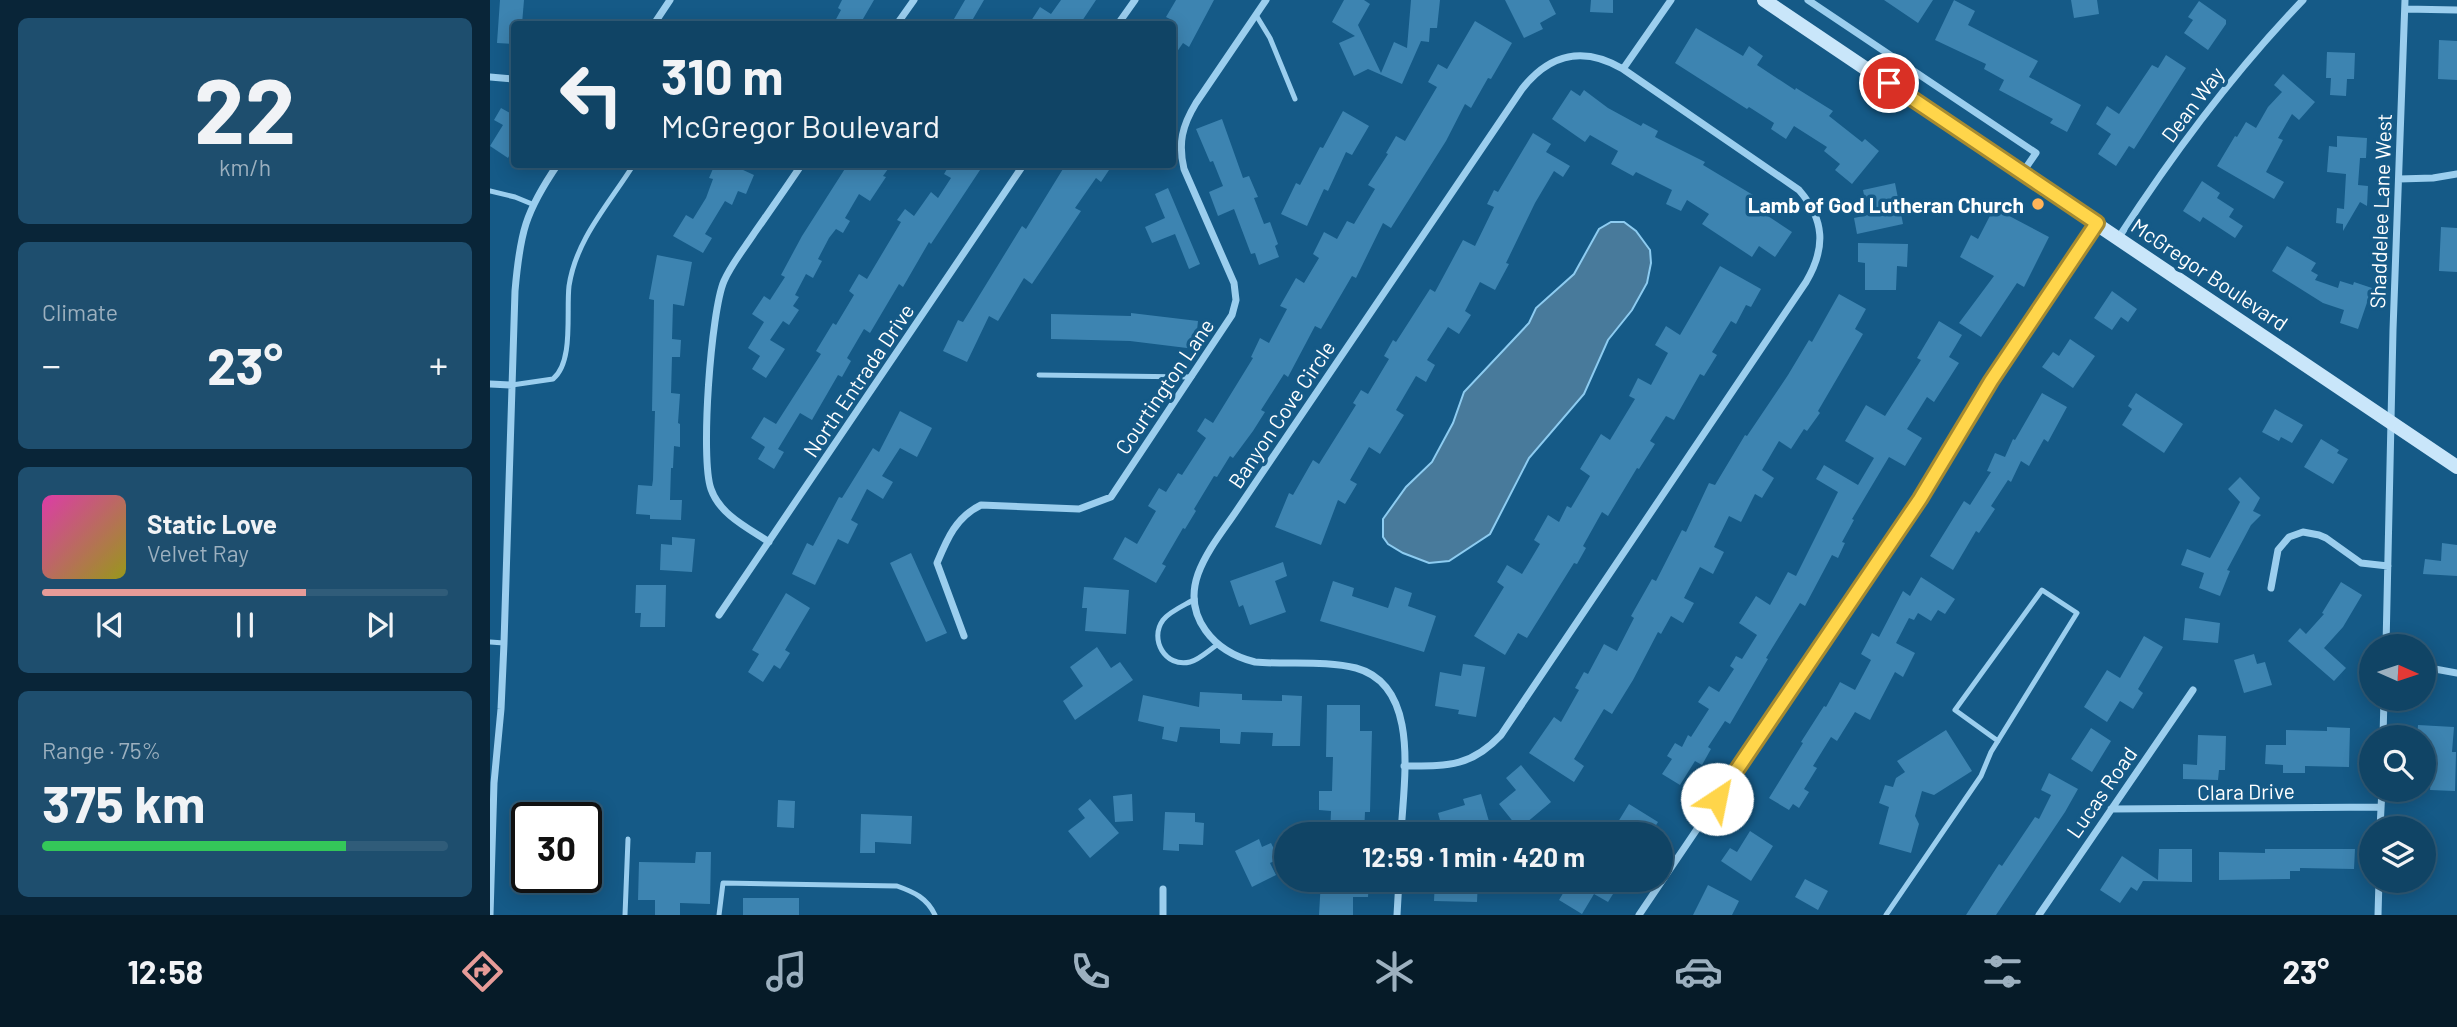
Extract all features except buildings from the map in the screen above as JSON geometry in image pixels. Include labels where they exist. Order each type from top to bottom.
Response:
[{"type":"main road","name":"McGregor Boulevard","points":[[1764,0],[2023,172],[2457,467]]},
{"type":"street","points":[[656,21],[670,0]]},
{"type":"street","points":[[899,21],[914,0]]},
{"type":"street","points":[[1120,21],[1135,0]]},
{"type":"street","name":"Courtington Lane","points":[[964,636],[937,563],[966,512],[981,505],[1079,509],[1111,497],[1232,315],[1236,300],[1234,283],[1184,169],[1181,136],[1196,103],[1266,0]]},
{"type":"street","points":[[1623,69],[1671,0]]},
{"type":"street","points":[[1808,0],[2036,153],[2023,172]]},
{"type":"street","name":"Dean Way","points":[[2119,237],[2225,86],[2303,0]]},
{"type":"street","points":[[2405,4],[2457,10]]},
{"type":"street","name":"Shaddelee Lane West","points":[[2386,634],[2393,330],[2405,4]]},
{"type":"street","name":"Banyon Cove Circle","points":[[1195,599],[1198,575],[1228,523],[1532,77],[1545,65],[1560,58],[1577,56],[1609,61],[1799,190],[1810,202],[1821,236],[1820,252],[1806,282],[1501,735],[1476,757],[1461,764],[1404,766]]},
{"type":"street","points":[[490,77],[511,79]]},
{"type":"street","points":[[490,915],[494,783],[502,709],[517,257],[532,204],[555,168]]},
{"type":"street","points":[[769,542],[731,517],[711,490],[708,438],[715,314],[725,280],[799,168]]},
{"type":"street","name":"North Entrada Drive","points":[[719,615],[1021,168]]},
{"type":"street","points":[[2399,179],[2457,174]]},
{"type":"street","points":[[1639,915],[1920,499],[1991,381],[2097,223]]},
{"type":"street","points":[[490,384],[512,385]]},
{"type":"street","points":[[2271,588],[2278,550],[2289,537],[2303,532],[2326,538],[2361,563],[2388,566]]},
{"type":"street","points":[[1195,599],[1200,624],[1217,645],[1238,658],[1255,662],[1358,668],[1374,676],[1397,701],[1402,717],[1404,766],[1402,822]]},
{"type":"street","points":[[2436,669],[2457,673]]},
{"type":"street","name":"Lucas Road","points":[[2039,915],[2193,690]]},
{"type":"street","points":[[2381,802],[2381,816]]},
{"type":"street","name":"Clara Drive","points":[[2111,809],[2381,807]]},
{"type":"street","points":[[1163,888],[1163,915]]},
{"type":"street","points":[[1397,915],[1398,892]]},
{"type":"street","points":[[2378,915],[2379,893]]},
{"type":"lane","points":[[1256,15],[1270,38],[1295,99]]},
{"type":"lane","points":[[512,385],[553,379],[563,369],[569,289],[575,257],[587,233],[631,168]]},
{"type":"lane","points":[[490,191],[532,204]]},
{"type":"lane","points":[[1039,375],[1192,377]]},
{"type":"lane","points":[[1886,915],[1981,776],[1997,741],[2077,613],[2042,590],[1955,710],[1997,741]]},
{"type":"lane","points":[[1195,599],[1165,617],[1158,627],[1158,645],[1165,657],[1181,662],[1191,662],[1217,645]]},
{"type":"lane","points":[[490,642],[504,643]]},
{"type":"lane","points":[[625,915],[628,839]]},
{"type":"lane","points":[[719,915],[723,883],[897,886],[915,893],[930,905],[935,915]]},
{"type":"water","points":[[1611,222],[1624,222],[1636,231],[1650,250],[1651,263],[1647,283],[1632,310],[1608,340],[1584,394],[1529,458],[1490,534],[1449,561],[1429,563],[1388,544],[1383,537],[1383,519],[1406,487],[1432,462],[1453,423],[1464,392],[1529,323],[1536,308],[1574,274],[1599,229]]},
{"type":"place","name":"Lamb of God Lutheran Church","points":[[2038,204]]},
{"type":"route","points":[[1717,799],[1920,499],[1991,381],[2097,223],[1889,83]]}]
